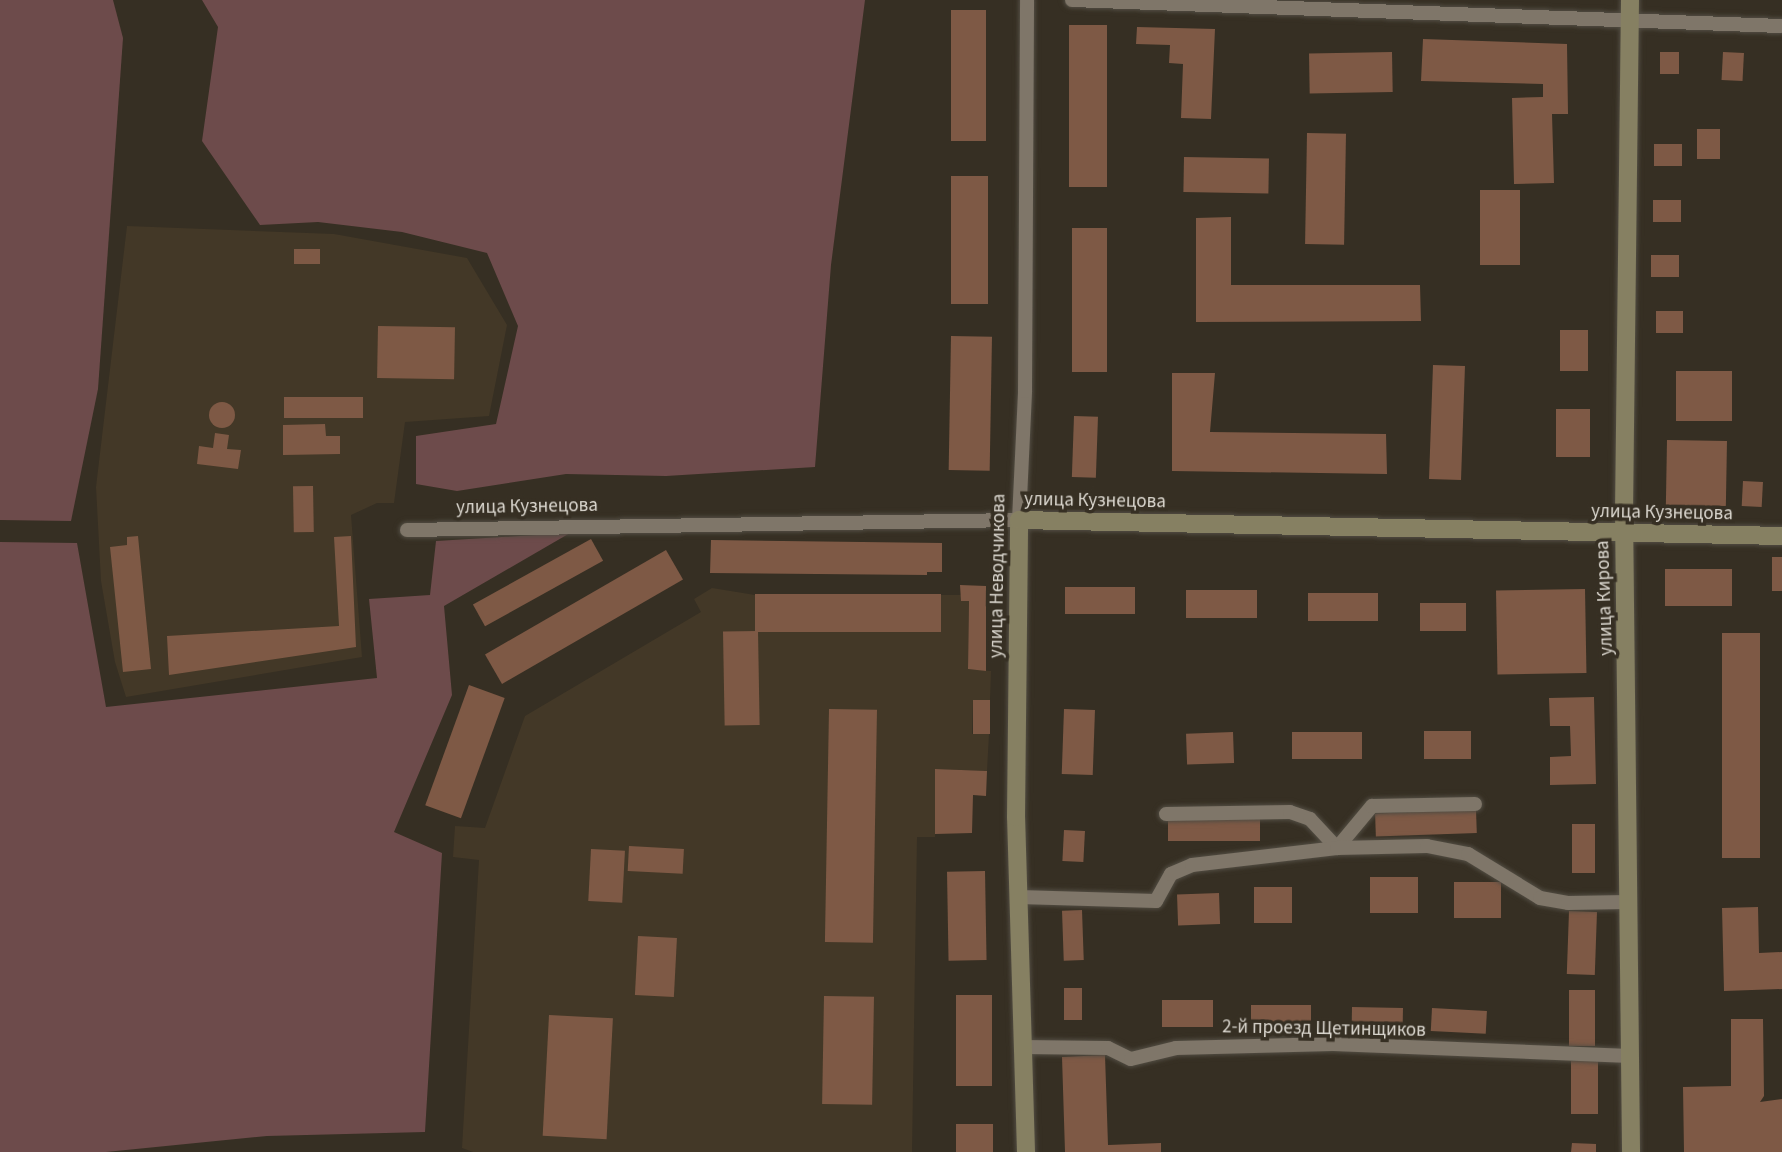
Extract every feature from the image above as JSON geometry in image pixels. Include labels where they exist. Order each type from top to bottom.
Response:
[{"type":"main road","name":"улица Кирова","points":[[1630,9],[1624,534],[1631,1152]]},
{"type":"main road","name":"улица Кузнецова","points":[[1019,520],[1782,536]]},
{"type":"main road","name":"улица Неводчикова","points":[[1019,520],[1019,897],[1026,1152]]},
{"type":"street","name":"улица Неводчикова","points":[[1019,520],[1025,391],[1027,0]]},
{"type":"street","points":[[1072,0],[1630,9],[1782,26]]},
{"type":"street","name":"улица Кузнецова","points":[[407,530],[1019,520]]},
{"type":"street","points":[[1337,848],[1372,806],[1475,804]]},
{"type":"street","points":[[1167,814],[1290,812],[1310,819],[1337,848]]},
{"type":"street","points":[[1019,897],[1156,901],[1171,874],[1182,867],[1337,848],[1452,849],[1540,898],[1567,903],[1628,902]]},
{"type":"street","name":"2-й проезд Щетинщиков","points":[[1022,1047],[1108,1048],[1132,1059],[1176,1048],[1333,1044],[1630,1056]]},
{"type":"shaded area","points":[[0,0],[113,0],[123,38],[98,389],[71,521],[0,520]]},
{"type":"shaded area","points":[[202,0],[865,0],[831,265],[815,467],[666,476],[566,474],[457,491],[416,484],[416,436],[496,424],[518,326],[487,253],[402,232],[318,222],[260,225],[202,141],[218,27]]},
{"type":"shaded area","points":[[127,226],[334,234],[467,258],[507,325],[489,416],[405,422],[394,503],[377,503],[351,515],[362,657],[126,697],[115,662],[101,581],[96,487]]},
{"type":"shaded area","points":[[570,533],[444,606],[452,695],[394,832],[442,853],[425,1132],[267,1136],[106,1152],[0,1152],[0,542],[77,543],[106,707],[377,678],[369,599],[430,595],[436,541]]},
{"type":"shaded area","points":[[712,588],[755,595],[961,595],[961,601],[969,601],[968,669],[991,671],[990,700],[973,700],[972,734],[989,734],[987,771],[935,769],[935,837],[917,837],[912,1152],[473,1152],[462,1148],[479,860],[453,857],[455,826],[485,828],[525,716],[701,612],[694,599]]},
{"type":"building","points":[[951,10],[986,10],[986,141],[951,141]]},
{"type":"building","points":[[1069,25],[1107,25],[1107,187],[1069,187]]},
{"type":"building","points":[[1137,27],[1215,29],[1211,119],[1181,118],[1183,64],[1169,63],[1170,45],[1136,44]]},
{"type":"building","points":[[1423,39],[1567,44],[1568,114],[1552,114],[1554,183],[1514,184],[1512,98],[1543,97],[1543,84],[1421,81]]},
{"type":"building","points":[[1392,52],[1393,92],[1310,93],[1309,53]]},
{"type":"building","points":[[1660,52],[1679,52],[1679,74],[1660,74]]},
{"type":"building","points":[[1723,52],[1744,53],[1743,81],[1722,80]]},
{"type":"building","points":[[1697,129],[1720,129],[1720,159],[1697,159]]},
{"type":"building","points":[[1307,133],[1346,134],[1344,245],[1305,244]]},
{"type":"building","points":[[1654,144],[1682,144],[1682,166],[1654,166]]},
{"type":"building","points":[[1184,157],[1269,158],[1268,193],[1183,192]]},
{"type":"building","points":[[951,176],[988,176],[988,304],[951,304]]},
{"type":"building","points":[[1480,190],[1520,190],[1520,265],[1480,265]]},
{"type":"building","points":[[1653,200],[1681,200],[1681,222],[1653,222]]},
{"type":"building","points":[[1231,217],[1231,285],[1420,285],[1421,321],[1196,322],[1196,218]]},
{"type":"building","points":[[1072,228],[1107,228],[1107,372],[1072,372]]},
{"type":"building","points":[[294,249],[320,249],[320,264],[294,264]]},
{"type":"building","points":[[1651,255],[1679,255],[1679,277],[1651,277]]},
{"type":"building","points":[[1656,311],[1683,311],[1683,333],[1656,333]]},
{"type":"building","points":[[378,326],[455,327],[454,379],[377,378]]},
{"type":"building","points":[[1560,330],[1588,330],[1588,371],[1560,371]]},
{"type":"building","points":[[951,336],[992,337],[990,471],[949,470]]},
{"type":"building","points":[[1433,365],[1465,366],[1461,480],[1429,479]]},
{"type":"building","points":[[1676,371],[1732,371],[1732,421],[1676,421]]},
{"type":"building","points":[[1172,373],[1215,373],[1210,432],[1386,434],[1387,474],[1172,471]]},
{"type":"building","points":[[284,397],[363,397],[363,418],[284,418]]},
{"type":"building","points":[[222,402],[231,406],[235,415],[231,424],[222,428],[213,424],[209,415],[213,406]]},
{"type":"building","points":[[1556,409],[1590,409],[1590,457],[1556,457]]},
{"type":"building","points":[[1074,416],[1098,417],[1096,478],[1072,477]]},
{"type":"building","points":[[325,424],[326,436],[340,436],[340,454],[283,455],[283,425]]},
{"type":"building","points":[[215,433],[229,435],[227,449],[241,450],[238,469],[197,464],[199,446],[213,448]]},
{"type":"building","points":[[1667,440],[1727,441],[1726,506],[1666,505]]},
{"type":"building","points":[[1743,481],[1763,482],[1762,507],[1742,506]]},
{"type":"building","points":[[293,486],[313,486],[314,532],[294,532]]},
{"type":"building","points":[[138,536],[151,669],[123,672],[110,547],[127,545],[127,537]]},
{"type":"building","points":[[351,536],[356,647],[169,675],[167,636],[339,626],[334,537]]},
{"type":"building","points":[[591,539],[603,561],[485,626],[473,604]]},
{"type":"building","points":[[711,540],[942,543],[942,572],[927,572],[927,575],[710,573]]},
{"type":"building","points":[[666,550],[683,579],[502,684],[485,654]]},
{"type":"building","points":[[1772,557],[1782,557],[1782,591],[1772,591]]},
{"type":"building","points":[[1665,569],[1732,569],[1732,606],[1665,606]]},
{"type":"building","points":[[960,585],[986,586],[986,671],[968,669],[969,601],[961,601]]},
{"type":"building","points":[[1065,587],[1135,587],[1135,614],[1065,614]]},
{"type":"building","points":[[1585,589],[1586,673],[1497,675],[1496,591]]},
{"type":"building","points":[[1186,590],[1257,590],[1257,618],[1186,618]]},
{"type":"building","points":[[1308,593],[1378,593],[1378,621],[1308,621]]},
{"type":"building","points":[[755,594],[941,594],[941,632],[755,632]]},
{"type":"building","points":[[1420,603],[1466,603],[1466,631],[1420,631]]},
{"type":"building","points":[[758,631],[760,725],[725,726],[723,632]]},
{"type":"building","points":[[1722,633],[1760,633],[1760,858],[1722,858]]},
{"type":"building","points":[[469,685],[505,698],[461,818],[425,805]]},
{"type":"building","points":[[1594,697],[1596,784],[1550,785],[1550,757],[1571,756],[1570,726],[1550,726],[1549,698]]},
{"type":"building","points":[[973,700],[990,700],[990,734],[973,734]]},
{"type":"building","points":[[829,709],[877,710],[873,943],[825,942]]},
{"type":"building","points":[[1064,709],[1095,710],[1093,775],[1062,774]]},
{"type":"building","points":[[1424,731],[1471,731],[1471,759],[1424,759]]},
{"type":"building","points":[[1233,732],[1234,763],[1187,765],[1186,734]]},
{"type":"building","points":[[1292,732],[1362,732],[1362,759],[1292,759]]},
{"type":"building","points":[[935,769],[987,771],[986,796],[973,795],[972,833],[935,834]]},
{"type":"building","points":[[1476,810],[1477,833],[1376,837],[1375,814]]},
{"type":"building","points":[[1168,817],[1260,817],[1260,841],[1168,841]]},
{"type":"building","points":[[1572,824],[1595,824],[1595,873],[1572,873]]},
{"type":"building","points":[[1064,830],[1085,831],[1083,862],[1062,861]]},
{"type":"building","points":[[629,846],[684,849],[683,874],[628,871]]},
{"type":"building","points":[[591,849],[625,851],[622,903],[588,901]]},
{"type":"building","points":[[985,871],[987,960],[949,961],[947,872]]},
{"type":"building","points":[[1370,877],[1418,877],[1418,913],[1370,913]]},
{"type":"building","points":[[1454,882],[1501,882],[1501,918],[1454,918]]},
{"type":"building","points":[[1254,887],[1292,887],[1292,923],[1254,923]]},
{"type":"building","points":[[1219,893],[1220,924],[1178,925],[1177,894]]},
{"type":"building","points":[[1758,907],[1759,953],[1782,952],[1782,989],[1724,991],[1722,908]]},
{"type":"building","points":[[1082,910],[1084,960],[1064,961],[1062,911]]},
{"type":"building","points":[[1569,911],[1597,912],[1595,975],[1567,974]]},
{"type":"building","points":[[638,936],[677,938],[674,997],[635,995]]},
{"type":"building","points":[[1064,988],[1082,988],[1082,1020],[1064,1020]]},
{"type":"building","points":[[1569,990],[1595,990],[1595,1046],[1569,1046]]},
{"type":"building","points":[[956,995],[992,995],[992,1086],[956,1086]]},
{"type":"building","points":[[824,996],[874,997],[872,1105],[822,1104]]},
{"type":"building","points":[[1162,1000],[1213,1000],[1213,1027],[1162,1027]]},
{"type":"building","points":[[1251,1005],[1311,1005],[1311,1033],[1251,1033]]},
{"type":"building","points":[[1352,1007],[1403,1008],[1403,1033],[1352,1032]]},
{"type":"building","points":[[1432,1008],[1487,1011],[1486,1034],[1431,1031]]},
{"type":"building","points":[[549,1015],[613,1018],[607,1139],[543,1136]]},
{"type":"building","points":[[1731,1019],[1763,1019],[1764,1096],[1760,1102],[1782,1099],[1782,1152],[1684,1152],[1683,1087],[1731,1086]]},
{"type":"building","points":[[1105,1055],[1108,1145],[1161,1143],[1161,1152],[1065,1152],[1062,1057]]},
{"type":"building","points":[[1571,1061],[1598,1061],[1598,1114],[1571,1114]]},
{"type":"building","points":[[956,1124],[993,1124],[993,1152],[956,1152]]},
{"type":"building","points":[[1572,1143],[1596,1144],[1596,1152],[1571,1152]]}]
